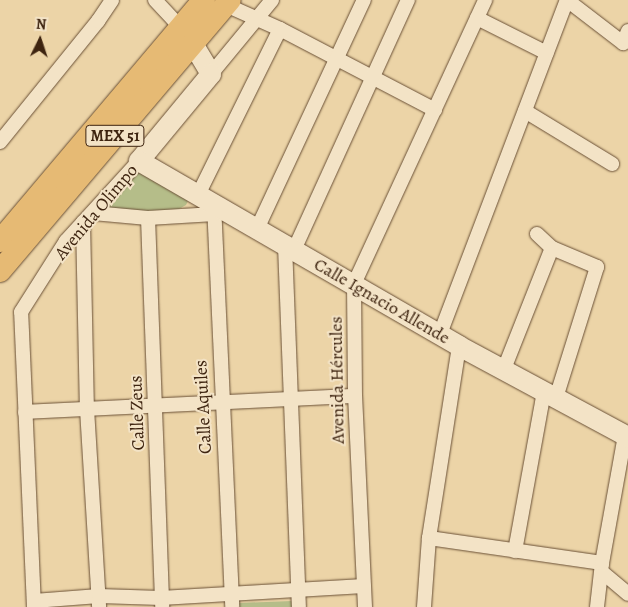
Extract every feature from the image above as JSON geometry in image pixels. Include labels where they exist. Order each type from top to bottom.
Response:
[{"type":"main road","name":"MEX 51","points":[[0,272],[186,36],[204,0]]},
{"type":"main road","name":"MEX 51","points":[[0,241],[186,36],[228,2]]},
{"type":"street","points":[[3,137],[98,21],[112,0]]},
{"type":"street","points":[[155,0],[186,36],[211,74]]},
{"type":"street","name":"Avenida Olimpo","points":[[25,412],[21,312],[66,241],[139,162],[272,0]]},
{"type":"street","points":[[257,229],[335,58],[364,0]]},
{"type":"street","points":[[299,607],[291,399],[290,247],[408,0]]},
{"type":"street","name":"Avenida Hércules","points":[[365,607],[355,396],[354,284],[485,0]]},
{"type":"street","points":[[440,334],[567,0],[623,43],[628,31]]},
{"type":"street","points":[[228,2],[434,110]]},
{"type":"street","points":[[477,18],[547,53]]},
{"type":"street","points":[[99,602],[87,409],[88,218],[148,218],[209,205],[280,29]]},
{"type":"street","points":[[525,110],[612,164]]},
{"type":"street","name":"Calle Ignacio Allende","points":[[139,162],[209,205],[290,247],[459,346],[627,436]]},
{"type":"street","name":"Calle Aquiles","points":[[209,205],[232,601]]},
{"type":"street","name":"Calle Zeus","points":[[148,218],[162,603]]},
{"type":"street","points":[[515,551],[550,395],[597,267],[552,248],[537,234]]},
{"type":"street","points":[[504,369],[552,248]]},
{"type":"street","points":[[424,607],[429,538],[459,346]]},
{"type":"street","points":[[355,396],[25,412],[34,604],[232,601],[298,589],[364,586]]},
{"type":"street","points":[[597,607],[602,568],[627,436]]},
{"type":"street","points":[[429,538],[515,551],[602,568],[628,594]]},
{"type":"green space","points":[[138,169],[190,197],[186,205],[179,209],[141,213],[102,209]]},
{"type":"green space","points":[[292,601],[292,607],[239,607],[239,603]]}]
